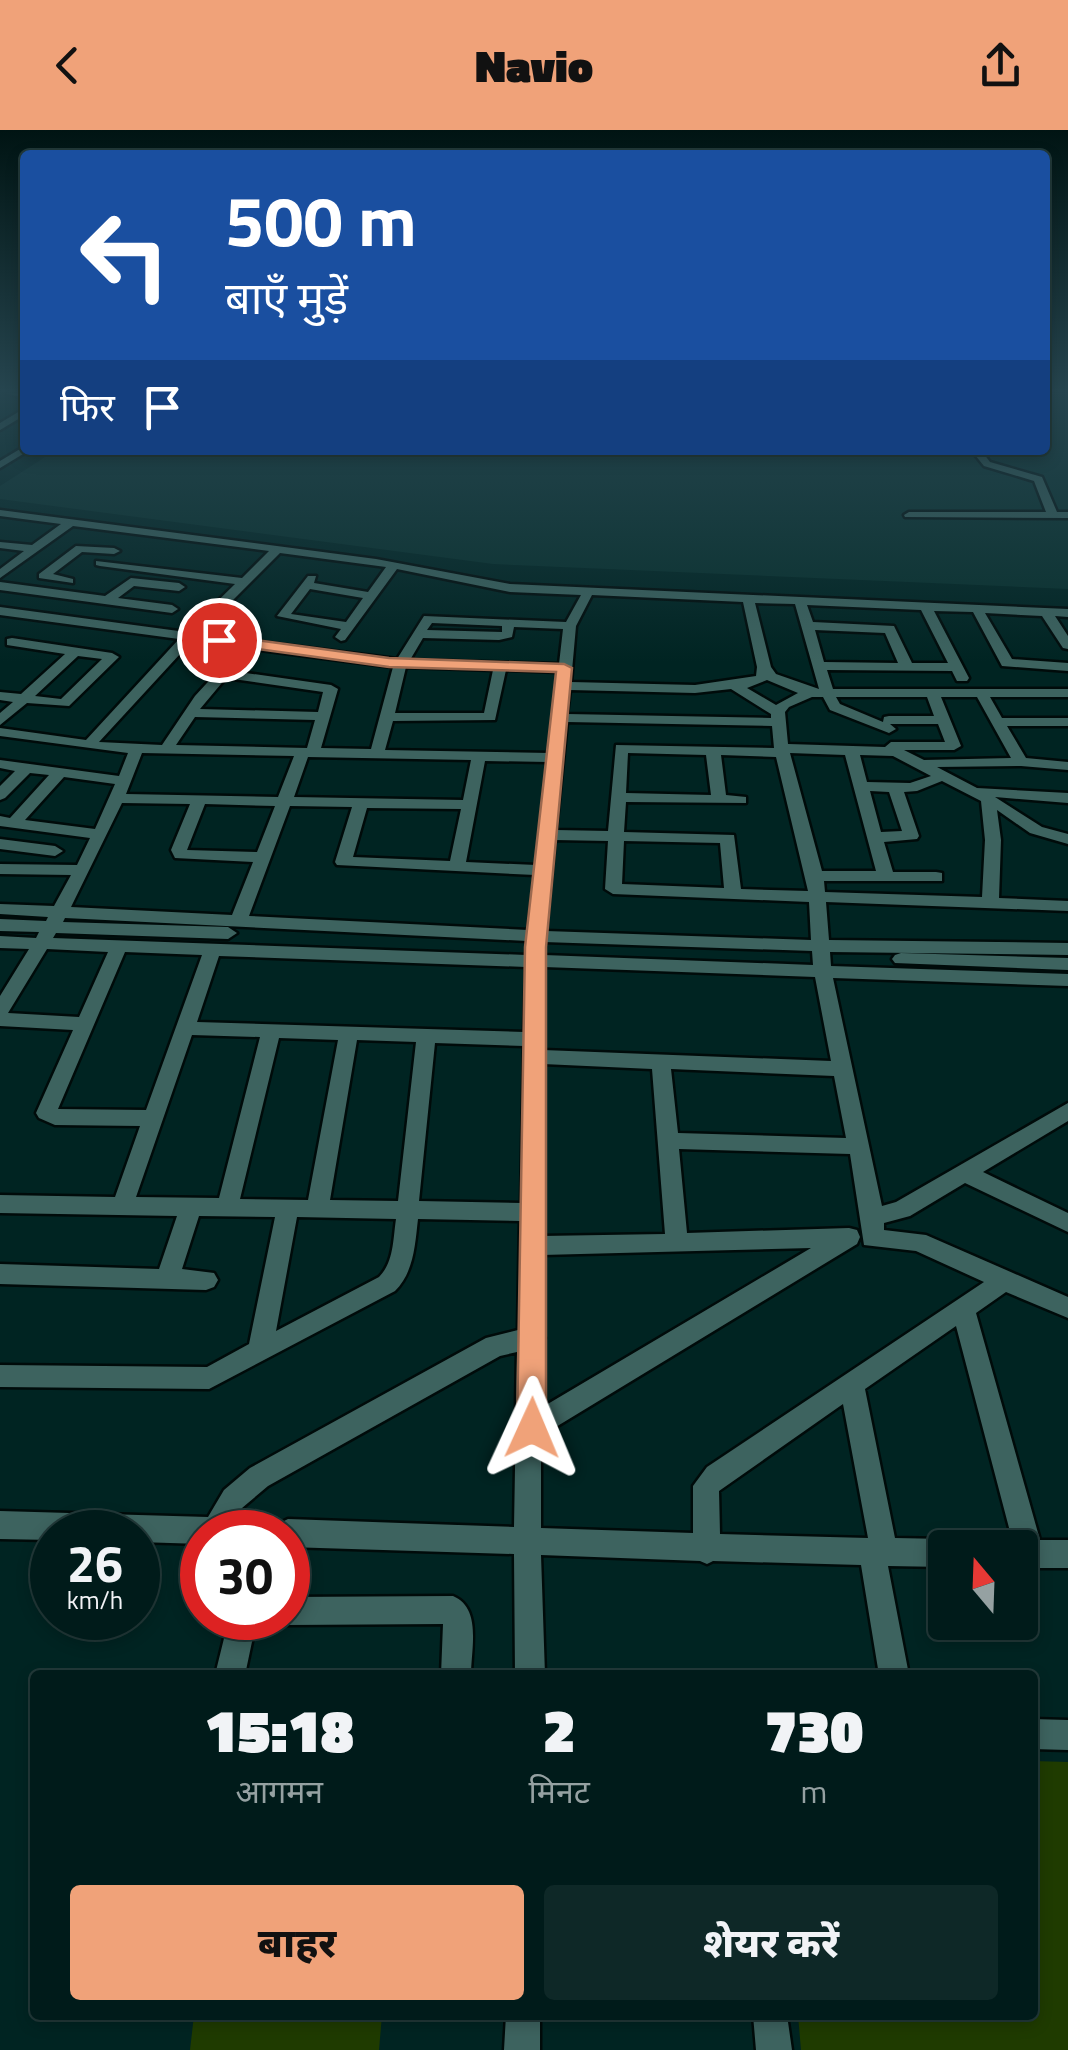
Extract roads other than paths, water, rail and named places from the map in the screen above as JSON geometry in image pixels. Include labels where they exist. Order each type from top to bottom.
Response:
[{"type":"street","points":[[1039,483],[1052,515]]},
{"type":"street","points":[[0,513],[279,548],[510,588],[1068,613]]},
{"type":"street","points":[[909,515],[1068,515]]},
{"type":"street","points":[[0,574],[71,522]]},
{"type":"street","points":[[63,594],[142,530]]},
{"type":"street","points":[[0,545],[34,549]]},
{"type":"street","points":[[77,582],[43,576],[80,548],[114,551]]},
{"type":"street","points":[[89,745],[188,636],[279,548]]},
{"type":"street","points":[[100,563],[244,582]]},
{"type":"street","points":[[328,654],[394,566]]},
{"type":"street","points":[[349,626],[283,616],[309,581],[372,596]]},
{"type":"street","points":[[108,600],[130,582],[183,587],[156,606]]},
{"type":"street","points":[[0,586],[172,608]]},
{"type":"street","points":[[530,1670],[527,1540],[532,1428],[536,949],[570,626],[588,592]]},
{"type":"street","points":[[748,599],[764,667],[771,677],[819,693],[837,708],[889,725],[944,720]]},
{"type":"street","points":[[800,601],[821,666],[819,693]]},
{"type":"street","points":[[102,624],[127,603]]},
{"type":"street","points":[[926,607],[957,667],[998,722],[1020,762]]},
{"type":"street","points":[[977,609],[1007,663],[1068,667]]},
{"type":"street","points":[[0,611],[401,663],[500,666],[564,677],[736,687],[762,678],[764,667]]},
{"type":"street","points":[[1046,612],[1068,645]]},
{"type":"street","points":[[0,652],[42,616]]},
{"type":"street","points":[[377,754],[401,663],[428,619],[570,626]]},
{"type":"street","points":[[808,626],[890,629],[907,666]]},
{"type":"street","points":[[0,696],[67,701],[112,657],[12,642]]},
{"type":"street","points":[[166,749],[250,644]]},
{"type":"street","points":[[0,721],[76,651]]},
{"type":"street","points":[[387,717],[490,717],[500,666]]},
{"type":"street","points":[[821,666],[957,667]]},
{"type":"street","points":[[223,674],[331,689],[239,920]]},
{"type":"street","points":[[736,687],[778,717]]},
{"type":"street","points":[[865,1231],[859,1146],[822,959],[816,886],[781,750],[778,717],[784,704],[819,693],[1068,693]]},
{"type":"street","points":[[880,693],[891,749]]},
{"type":"street","points":[[932,693],[954,746],[851,750],[621,748],[614,889],[733,892],[816,886],[885,874],[936,877]]},
{"type":"street","points":[[191,713],[322,716]]},
{"type":"street","points":[[560,718],[778,717]]},
{"type":"street","points":[[998,722],[1068,722]]},
{"type":"street","points":[[0,732],[137,748],[555,758]]},
{"type":"street","points":[[0,755],[21,735]]},
{"type":"street","points":[[0,1011],[101,835],[137,748]]},
{"type":"street","points":[[891,749],[988,799],[1036,830],[1068,839]]},
{"type":"street","points":[[713,750],[719,800]]},
{"type":"street","points":[[851,750],[885,874]]},
{"type":"street","points":[[456,868],[479,756]]},
{"type":"street","points":[[922,766],[1020,762],[1068,766]]},
{"type":"street","points":[[0,764],[126,780]]},
{"type":"street","points":[[0,796],[26,768]]},
{"type":"street","points":[[7,822],[60,772]]},
{"type":"street","points":[[861,786],[920,786],[944,776]]},
{"type":"street","points":[[875,837],[911,836],[895,788]]},
{"type":"street","points":[[970,790],[1068,798]]},
{"type":"street","points":[[618,797],[741,800]]},
{"type":"street","points":[[119,798],[469,806]]},
{"type":"street","points":[[988,799],[994,840],[990,902]]},
{"type":"street","points":[[199,800],[179,850],[181,855],[263,858]]},
{"type":"street","points":[[361,804],[343,862],[544,870]]},
{"type":"street","points":[[7,822],[101,835]]},
{"type":"street","points":[[44,870],[68,830]]},
{"type":"street","points":[[547,834],[728,838],[733,892]]},
{"type":"street","points":[[0,844],[55,851]]},
{"type":"street","points":[[0,869],[81,870]]},
{"type":"street","points":[[816,886],[952,904],[1068,906]]},
{"type":"street","points":[[0,909],[120,944],[536,949],[822,959],[1068,980]]},
{"type":"street","points":[[0,926],[239,920],[536,949]]},
{"type":"street","points":[[0,942],[51,926],[536,949],[1068,964]]},
{"type":"street","points":[[120,944],[46,1113],[55,1117],[152,1118]]},
{"type":"street","points":[[123,1204],[213,948]]},
{"type":"street","points":[[822,959],[1068,949]]},
{"type":"street","points":[[0,1019],[83,1024]]},
{"type":"street","points":[[188,1028],[426,1035],[661,1062],[844,1069]]},
{"type":"street","points":[[228,1206],[271,1030]]},
{"type":"street","points":[[318,1208],[349,1033]]},
{"type":"street","points":[[0,1376],[208,1378],[387,1284],[401,1264],[426,1035]]},
{"type":"street","points":[[661,1062],[677,1243]]},
{"type":"street","points":[[532,1428],[1068,1111]]},
{"type":"street","points":[[668,1142],[859,1146]]},
{"type":"street","points":[[965,1174],[1068,1223]]},
{"type":"street","points":[[0,1204],[532,1212]]},
{"type":"street","points":[[167,1280],[191,1204]]},
{"type":"street","points":[[260,1352],[288,1207]]},
{"type":"street","points":[[532,1246],[677,1243],[865,1231],[918,1242],[1068,1308]]},
{"type":"street","points":[[0,1274],[206,1280]]},
{"type":"street","points":[[706,1550],[709,1482],[1005,1280]]},
{"type":"street","points":[[963,1308],[1019,1530]]},
{"type":"street","points":[[227,1510],[233,1499],[259,1477],[495,1346],[532,1338]]},
{"type":"street","points":[[852,1383],[893,1670]]},
{"type":"street","points":[[0,1524],[180,1530]]},
{"type":"street","points":[[310,1534],[706,1550],[928,1553]]},
{"type":"street","points":[[1038,1554],[1068,1554]]},
{"type":"street","points":[[310,1611],[453,1610],[458,1617],[456,1670]]},
{"type":"street","points":[[231,1670],[238,1640]]},
{"type":"street","points":[[1038,1734],[1068,1735]]},
{"type":"street","points":[[522,2050],[523,2020]]},
{"type":"street","points":[[771,2020],[774,2050]]}]
